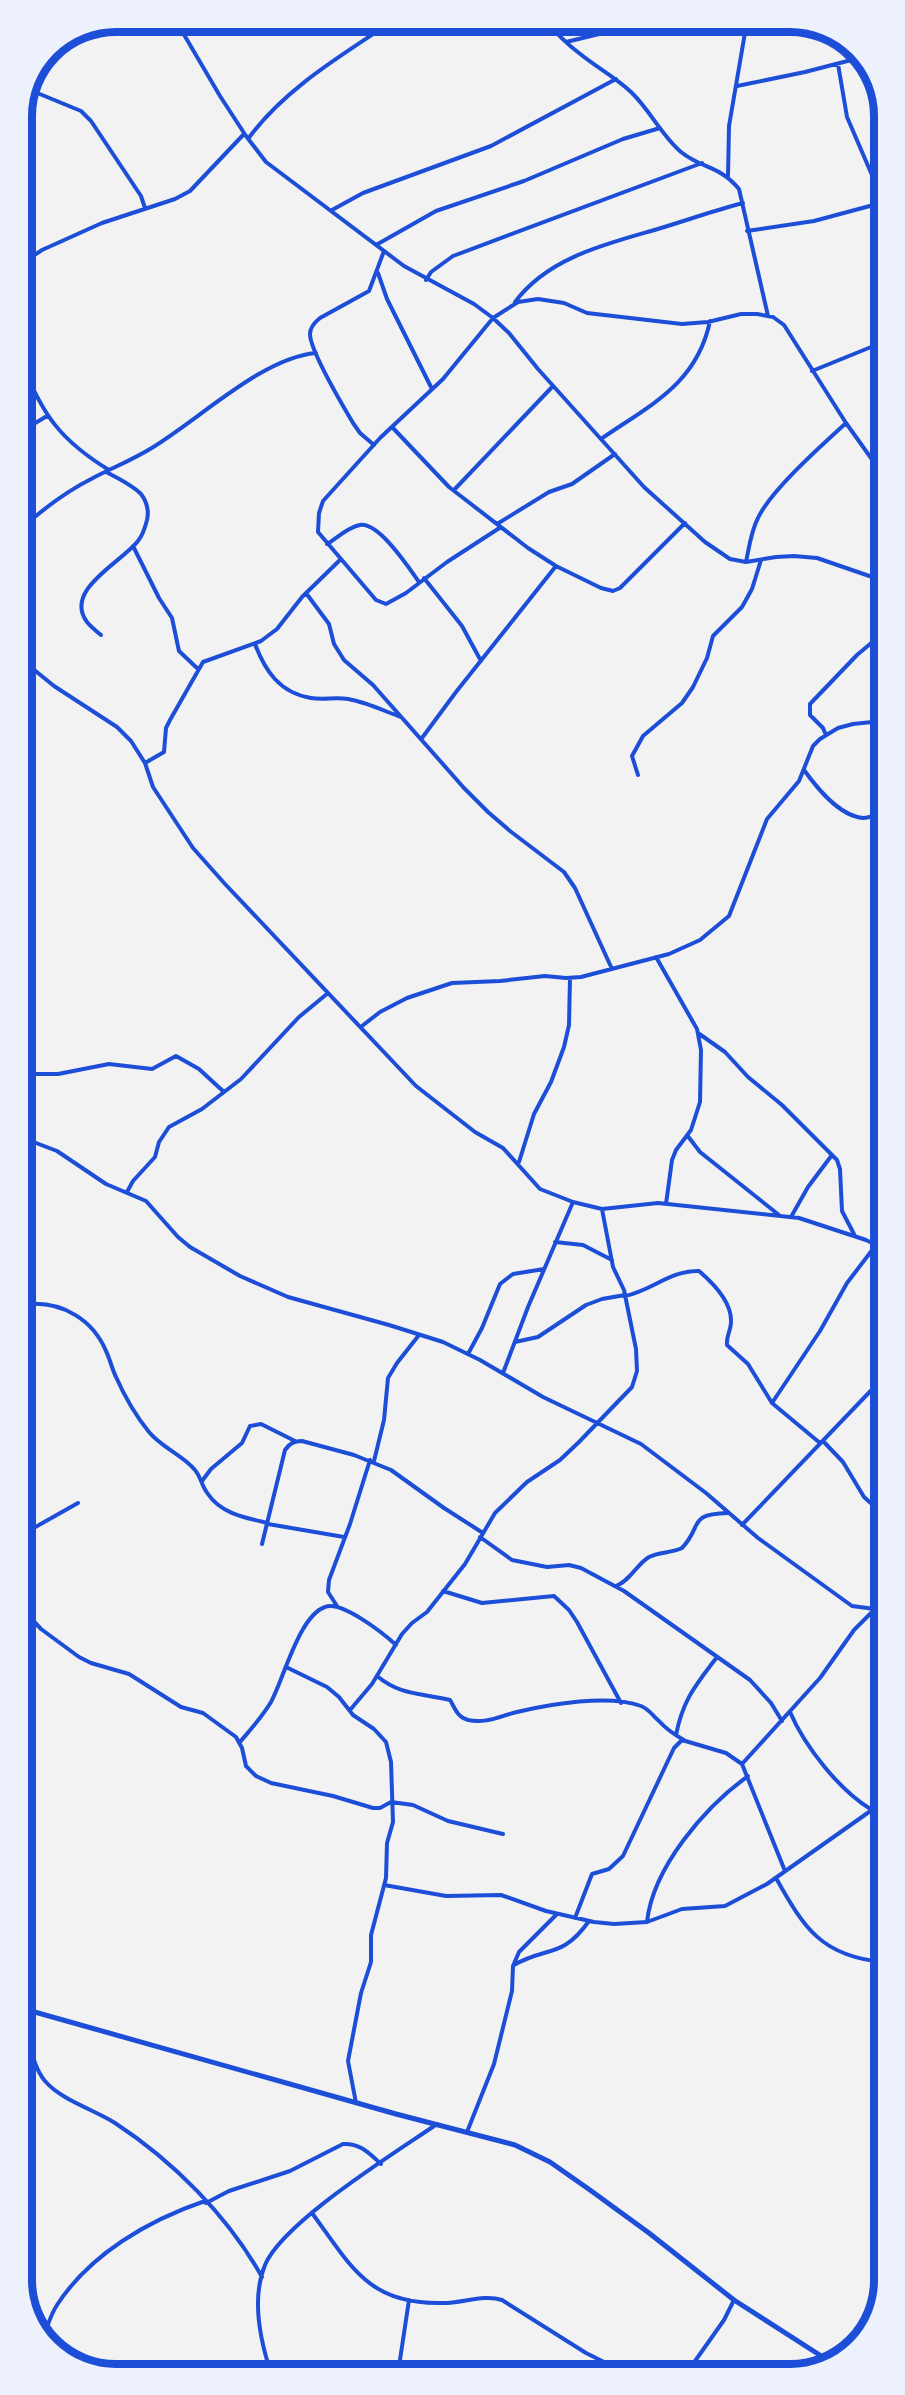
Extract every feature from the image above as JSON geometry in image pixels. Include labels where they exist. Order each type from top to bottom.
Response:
[{"type":"street","points":[[184,32],[244,134],[266,162],[426,280],[474,304],[493,318],[509,333],[553,386],[644,487],[719,553],[730,559],[746,562],[794,556],[817,558],[874,578]]},
{"type":"street","points":[[248,139],[260,122],[276,106],[344,53],[376,32]]},
{"type":"street","points":[[556,32],[565,42],[616,79],[647,108],[660,128],[682,152],[728,177],[738,189],[768,316]]},
{"type":"street","points":[[565,42],[607,32]]},
{"type":"street","points":[[728,177],[729,126],[745,32]]},
{"type":"street","points":[[737,86],[852,60]]},
{"type":"street","points":[[838,64],[847,117],[874,180]]},
{"type":"street","points":[[332,210],[363,193],[490,146],[616,79]]},
{"type":"street","points":[[35,92],[73,106],[91,122],[141,196],[145,208]]},
{"type":"street","points":[[376,245],[436,211],[524,181],[624,139],[660,128]]},
{"type":"street","points":[[32,257],[51,246],[102,223],[175,199],[190,191],[244,134]]},
{"type":"street","points":[[426,280],[431,272],[453,256],[703,163]]},
{"type":"street","points":[[513,306],[524,291],[540,278],[579,255],[623,239],[743,203]]},
{"type":"street","points":[[747,231],[814,221],[874,205]]},
{"type":"street","points":[[374,446],[353,423],[316,353],[310,336],[314,323],[369,291],[384,251]]},
{"type":"street","points":[[377,271],[387,299],[432,389]]},
{"type":"street","points":[[615,454],[572,484],[549,492],[398,598],[386,604],[376,600],[359,577],[318,532],[317,521],[323,501],[392,427],[443,379],[493,318],[513,306],[538,299],[564,303],[587,313],[682,324],[741,314],[768,316],[784,325],[846,423],[874,461]]},
{"type":"street","points":[[601,440],[683,378],[700,355],[710,321]]},
{"type":"street","points":[[812,371],[874,346]]},
{"type":"street","points":[[32,520],[66,494],[150,449],[253,378],[306,354],[316,353]]},
{"type":"street","points":[[454,490],[553,386]]},
{"type":"street","points":[[32,388],[47,416],[65,438],[139,492],[148,508],[144,531],[133,546],[92,582],[86,591],[82,613],[87,622],[101,635]]},
{"type":"street","points":[[32,425],[47,416]]},
{"type":"street","points":[[746,562],[758,518],[766,504],[783,484],[846,423]]},
{"type":"street","points":[[392,427],[454,490],[499,525],[556,566],[601,588],[613,591],[625,584],[685,523]]},
{"type":"street","points":[[327,544],[356,526],[370,526],[379,532],[419,582]]},
{"type":"street","points":[[133,546],[159,598],[172,618],[179,651],[198,669]]},
{"type":"street","points":[[145,763],[164,752],[166,728],[203,662],[255,644],[277,629],[306,593],[341,559]]},
{"type":"street","points":[[638,775],[632,756],[636,747],[644,736],[682,703],[693,687],[707,658],[713,636],[742,607],[752,589],[760,560]]},
{"type":"street","points":[[423,738],[556,566]]},
{"type":"street","points":[[424,578],[462,626],[481,662]]},
{"type":"street","points":[[306,593],[329,624],[334,644],[344,660],[373,685],[488,812],[564,872],[575,888],[612,969]]},
{"type":"street","points":[[826,735],[823,728],[810,716],[810,704],[874,641]]},
{"type":"street","points":[[255,644],[266,669],[274,680],[295,694],[312,699],[348,699],[403,718]]},
{"type":"street","points":[[32,668],[54,686],[117,727],[131,741],[145,763],[153,787],[193,848],[416,1086],[475,1132],[503,1148],[519,1163],[527,1176],[540,1189],[573,1202],[602,1209],[639,1204],[666,1204],[779,1215],[855,1236],[874,1244]]},
{"type":"street","points":[[362,1026],[380,1012],[407,998],[452,983],[545,976],[570,978],[656,957],[700,940],[729,916],[767,819],[794,789],[813,746],[826,735],[853,723],[874,722]]},
{"type":"street","points":[[803,769],[816,787],[839,807],[867,818],[874,816]]},
{"type":"street","points":[[656,957],[690,1014],[698,1033],[701,1050],[700,1102],[695,1120],[672,1160],[666,1204]]},
{"type":"street","points":[[519,1163],[534,1114],[551,1082],[564,1047],[569,1025],[570,978]]},
{"type":"street","points":[[127,1192],[133,1181],[154,1157],[159,1142],[169,1127],[202,1110],[248,1072],[299,1017],[328,993]]},
{"type":"street","points":[[698,1033],[725,1052],[748,1077],[782,1105],[813,1139],[832,1155],[840,1169],[842,1211],[855,1236]]},
{"type":"street","points":[[32,1074],[58,1074],[109,1064],[152,1069],[176,1056],[200,1069],[224,1092]]},
{"type":"street","points":[[687,1136],[700,1152],[779,1215]]},
{"type":"street","points":[[32,1141],[57,1151],[106,1184],[146,1201],[190,1247],[240,1276],[288,1297],[443,1342],[543,1397],[654,1453],[742,1525],[852,1606],[874,1609]]},
{"type":"street","points":[[791,1217],[807,1187],[832,1155]]},
{"type":"street","points":[[503,1373],[573,1202]]},
{"type":"street","points":[[350,1710],[377,1676],[402,1634],[427,1612],[465,1564],[495,1513],[527,1482],[560,1460],[632,1387],[637,1371],[636,1349],[625,1296],[612,1260],[602,1209]]},
{"type":"street","points":[[555,1242],[582,1245],[612,1260]]},
{"type":"street","points":[[772,1403],[820,1331],[847,1283],[874,1248]]},
{"type":"street","points":[[468,1354],[482,1328],[500,1284],[513,1274],[544,1269]]},
{"type":"street","points":[[514,1342],[538,1337],[586,1305],[602,1299],[640,1293],[665,1278],[699,1271],[724,1297],[729,1308],[731,1325],[727,1335],[727,1345],[748,1365],[772,1403],[822,1442],[843,1462],[864,1497],[874,1506]]},
{"type":"street","points":[[32,1304],[65,1308],[85,1322],[103,1345],[116,1377],[148,1431],[167,1450],[190,1466],[210,1497],[219,1505],[244,1518],[344,1538]]},
{"type":"street","points":[[337,1606],[328,1592],[329,1580],[372,1461],[384,1420],[388,1378],[420,1335]]},
{"type":"street","points":[[742,1525],[874,1387]]},
{"type":"street","points":[[201,1482],[211,1469],[242,1443],[250,1426],[261,1424],[296,1441]]},
{"type":"street","points":[[262,1544],[285,1450],[289,1444],[302,1441],[372,1461],[401,1475],[512,1560],[547,1567],[581,1568],[615,1586],[750,1680],[782,1720]]},
{"type":"street","points":[[32,1529],[78,1503]]},
{"type":"street","points":[[615,1586],[628,1580],[637,1567],[653,1555],[682,1548],[699,1520],[706,1515],[729,1513]]},
{"type":"street","points":[[443,1591],[483,1603],[554,1596],[569,1610],[577,1622],[621,1703]]},
{"type":"street","points":[[240,1742],[270,1702],[301,1633],[317,1611],[332,1605],[337,1606],[369,1624],[396,1645]]},
{"type":"street","points":[[741,1764],[820,1678],[854,1630],[874,1610]]},
{"type":"street","points":[[32,1620],[41,1629],[79,1657],[91,1663],[129,1674],[181,1707],[203,1713],[240,1742],[246,1766],[256,1776],[271,1783],[333,1796],[373,1808],[380,1808],[392,1802],[413,1804],[448,1821],[503,1834]]},
{"type":"street","points":[[676,1735],[690,1694],[717,1657]]},
{"type":"street","points":[[286,1667],[327,1687],[359,1720],[374,1729],[386,1742],[391,1762],[393,1822],[387,1843],[384,1885],[371,1935],[371,1962],[361,1993],[348,2061],[356,2103]]},
{"type":"street","points":[[377,1676],[388,1686],[400,1691],[450,1700],[456,1712],[467,1719],[487,1721],[519,1711],[568,1702],[621,1703],[641,1706],[685,1741],[726,1753],[741,1764],[748,1776],[785,1871]]},
{"type":"street","points":[[384,1885],[446,1896],[501,1895],[575,1918],[614,1924],[647,1922],[682,1909],[725,1906],[776,1878],[873,1810],[859,1802],[807,1745],[790,1712]]},
{"type":"street","points":[[575,1918],[592,1874],[609,1869],[623,1856],[674,1748],[677,1743],[685,1741]]},
{"type":"street","points":[[647,1922],[653,1897],[690,1831],[722,1797],[748,1776]]},
{"type":"street","points":[[776,1878],[796,1915],[825,1944],[840,1953],[864,1961],[874,1962]]},
{"type":"street","points":[[467,2132],[494,2064],[512,1991],[513,1966],[519,1952],[557,1913]]},
{"type":"street","points":[[513,1966],[526,1959],[560,1949],[572,1941],[589,1921]]},
{"type":"street","points":[[32,2011],[356,2103],[515,2145],[550,2162],[649,2233],[734,2300],[822,2357]]},
{"type":"street","points":[[32,2052],[44,2080],[59,2092],[115,2123],[165,2161],[206,2202],[245,2251],[261,2277]]},
{"type":"street","points":[[268,2363],[262,2347],[258,2316],[261,2277],[273,2249],[312,2213],[437,2124]]},
{"type":"street","points":[[47,2328],[55,2308],[76,2280],[106,2253],[155,2222],[229,2191],[290,2172],[343,2144],[352,2144],[365,2149],[381,2164]]},
{"type":"street","points":[[312,2213],[341,2255],[367,2283],[392,2296],[442,2303],[491,2297],[502,2300],[586,2353],[607,2364]]},
{"type":"street","points":[[400,2363],[409,2300]]},
{"type":"street","points":[[693,2364],[724,2320],[734,2300]]}]
